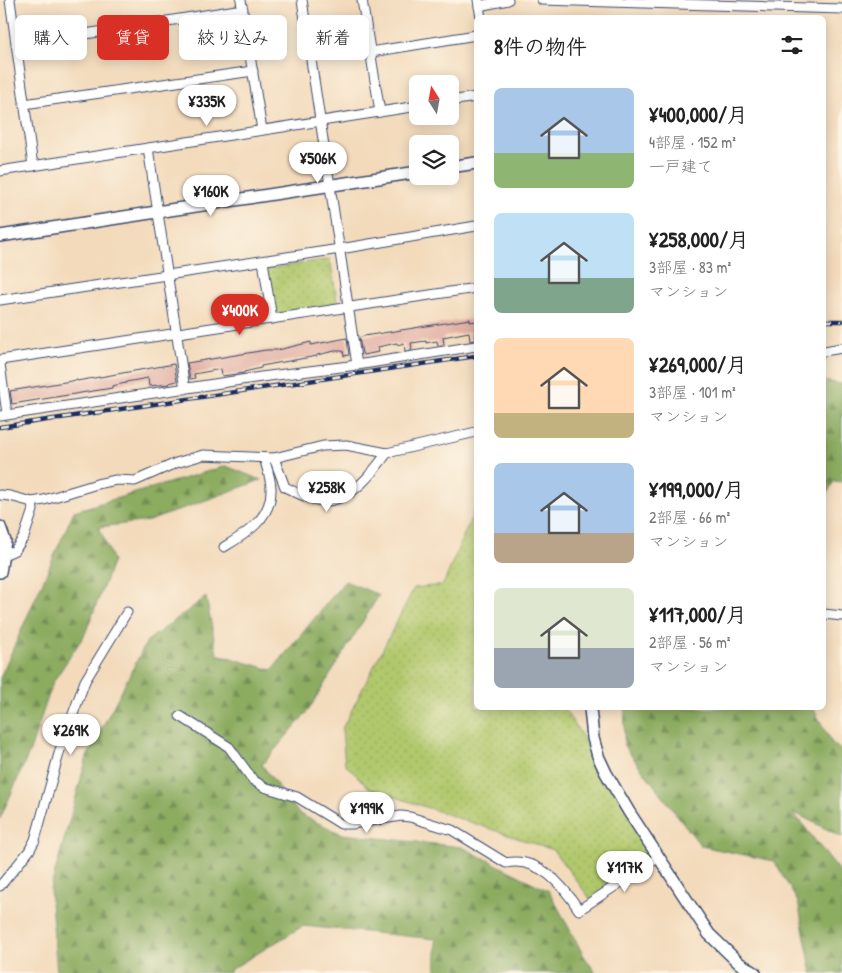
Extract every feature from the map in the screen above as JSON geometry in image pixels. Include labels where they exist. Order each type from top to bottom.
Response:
[{"type":"street","points":[[10,0],[15,38]]},
{"type":"street","points":[[302,0],[357,365]]},
{"type":"street","points":[[362,0],[380,112]]},
{"type":"street","points":[[479,3],[508,0]]},
{"type":"street","points":[[542,0],[842,9]]},
{"type":"street","points":[[87,32],[242,4],[262,130]]},
{"type":"street","points":[[371,52],[474,35]]},
{"type":"street","points":[[18,60],[32,166]]},
{"type":"street","points":[[24,104],[253,71]]},
{"type":"street","points":[[459,100],[474,97]]},
{"type":"street","points":[[0,171],[409,107]]},
{"type":"street","points":[[148,148],[185,389]]},
{"type":"street","points":[[459,166],[474,163]]},
{"type":"street","points":[[0,236],[409,173]]},
{"type":"street","points":[[0,300],[263,261],[474,226]]},
{"type":"street","points":[[263,261],[272,319]]},
{"type":"street","points":[[0,360],[474,288]]},
{"type":"street","points":[[0,364],[4,415],[261,377],[357,365],[474,346]]},
{"type":"street","points":[[826,351],[842,348]]},
{"type":"street","points":[[0,495],[32,502],[44,500],[116,480],[136,481],[176,463],[203,455],[269,458],[323,446],[346,445],[387,453],[474,432]]},
{"type":"street","points":[[269,458],[285,487],[303,496],[325,501],[340,498],[356,488],[370,475],[387,453]]},
{"type":"street","points":[[224,547],[250,532],[267,510],[271,490],[269,458]]},
{"type":"street","points":[[4,555],[15,550],[24,537],[32,510],[32,502]]},
{"type":"street","points":[[0,527],[5,541],[0,572]]},
{"type":"street","points":[[0,886],[29,851],[35,840],[60,750],[84,681],[127,612]]},
{"type":"street","points":[[826,614],[842,616]]},
{"type":"street","points":[[590,710],[593,738],[598,756],[629,812],[709,934],[738,963],[756,973]]},
{"type":"street","points":[[180,716],[229,747],[253,780],[264,787],[298,797],[340,824],[352,824],[401,816],[452,830],[506,863],[515,861],[528,863],[543,871],[570,897],[578,910],[659,857]]},
{"type":"green space","points":[[330,259],[338,306],[273,315],[267,269]]},
{"type":"green space","points":[[826,381],[842,384],[842,482],[834,481],[826,495]]},
{"type":"green space","points":[[226,466],[261,480],[149,521],[99,527],[113,561],[85,634],[53,682],[30,751],[0,819],[0,678],[74,511]]},
{"type":"green space","points":[[474,511],[474,710],[565,710],[659,857],[592,901],[553,850],[369,788],[345,764],[342,729],[414,588],[443,585]]},
{"type":"green space","points":[[345,581],[379,595],[308,711],[262,765],[299,814],[342,834],[462,847],[549,891],[584,956],[596,973],[436,973],[436,939],[303,926],[230,970],[230,973],[57,973],[50,890],[87,757],[147,641],[206,597],[217,654],[272,670]]},
{"type":"green space","points":[[625,710],[814,710],[832,743],[842,751],[842,837],[793,812],[842,875],[842,973],[812,973],[798,902],[774,861],[701,846],[624,746]]},
{"type":"building","points":[[470,319],[470,322],[474,321],[474,340],[470,341],[469,332],[443,337],[444,344],[438,346],[437,341],[411,343],[412,350],[405,351],[404,343],[398,345],[397,343],[378,347],[379,352],[363,355],[359,338]]},
{"type":"building","points":[[347,338],[349,355],[344,356],[343,351],[335,351],[261,366],[261,368],[244,373],[222,376],[221,369],[194,374],[195,378],[190,379],[187,363],[266,350],[278,350],[311,342],[311,345]]},
{"type":"building","points":[[174,364],[177,381],[170,384],[149,386],[148,378],[126,382],[112,386],[112,388],[12,404],[10,391]]},
{"type":"railway","points":[[826,321],[842,321]]},
{"type":"railway","points":[[0,427],[474,356]]}]
